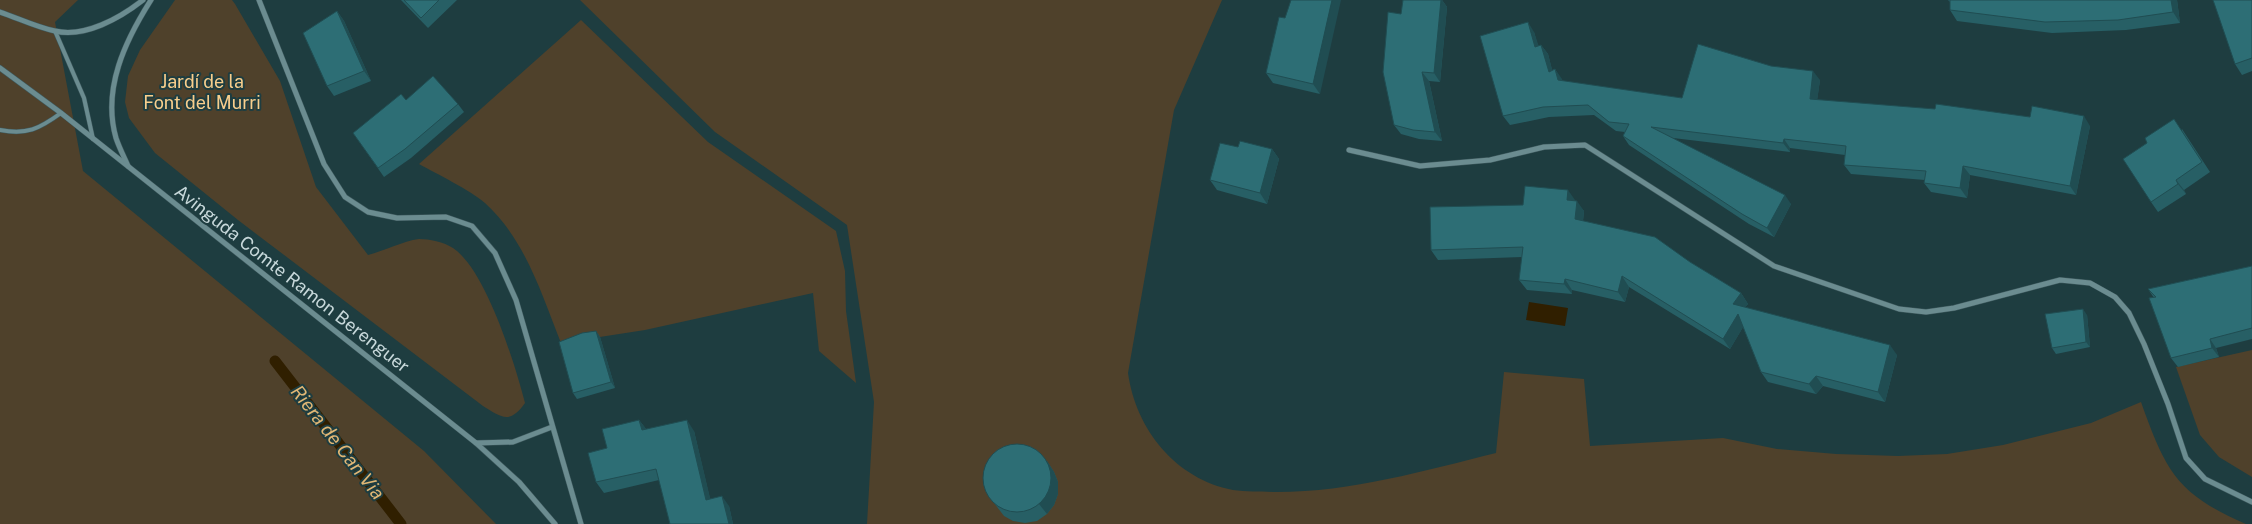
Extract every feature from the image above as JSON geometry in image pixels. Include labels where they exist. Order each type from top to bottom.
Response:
[{"type":"street","points":[[0,12],[55,31],[69,33],[86,31],[133,8],[143,0]]},
{"type":"street","points":[[128,167],[116,138],[113,116],[114,88],[116,74],[125,48],[151,0]]},
{"type":"street","points":[[259,0],[324,164],[345,197],[368,212],[397,218],[446,217],[472,226],[495,253],[516,300],[581,524]]},
{"type":"street","name":"Avinguda Comte Ramon Berenguer","points":[[0,68],[61,113],[476,443],[519,482],[554,524]]},
{"type":"street","points":[[1350,150],[1420,166],[1490,160],[1544,147],[1585,145],[1774,266],[1899,309],[1926,312],[1954,308],[2060,280],[2090,283],[2114,296],[2129,313],[2144,344],[2168,404],[2186,458],[2205,479],[2252,502]]},
{"type":"street","points":[[476,443],[513,442],[552,428]]},
{"type":"lane","points":[[55,31],[82,91],[93,139]]},
{"type":"lane","points":[[0,130],[19,133],[40,128],[61,113]]},
{"type":"green space","points":[[0,0],[78,0],[55,22],[83,171],[424,451],[496,524],[0,524]]},
{"type":"green space","name":"Jardí de la Font del Murri","points":[[175,0],[232,0],[280,81],[316,187],[368,255],[407,242],[423,239],[449,246],[465,259],[488,296],[507,343],[525,403],[520,410],[506,417],[495,414],[483,406],[238,220],[155,153],[129,118],[125,102],[128,76],[140,50]]},
{"type":"green space","points":[[580,0],[1222,0],[1174,110],[1128,373],[1132,394],[1140,414],[1162,449],[1194,475],[1212,484],[1233,490],[1248,491],[1272,492],[1329,489],[1413,474],[1496,453],[1504,372],[1584,379],[1590,446],[1723,438],[1777,449],[1836,454],[1898,456],[1947,454],[2003,445],[2091,423],[2141,402],[2158,446],[2177,478],[2189,491],[2204,502],[2246,524],[867,524],[874,402],[847,225],[715,132]]},
{"type":"green space","points":[[581,20],[708,142],[836,231],[845,271],[846,311],[856,383],[819,351],[813,293],[645,330],[561,343],[531,268],[522,250],[499,217],[485,203],[471,193],[419,164]]},
{"type":"green space","points":[[2252,350],[2252,477],[2219,457],[2200,435],[2176,367]]},
{"type":"shaded area","points":[[1529,302],[1568,308],[1565,326],[1526,320]]},
{"type":"building","points":[[404,0],[439,0],[421,18]]},
{"type":"building","points":[[1291,0],[1332,0],[1313,84],[1266,73],[1279,17],[1285,18]]},
{"type":"building","points":[[1403,0],[1441,0],[1434,73],[1422,72],[1435,132],[1413,130],[1394,125],[1383,72],[1388,12],[1401,14]]},
{"type":"building","points":[[1950,0],[2171,0],[2173,12],[2118,20],[2045,22],[1950,10]]},
{"type":"building","points":[[2213,0],[2252,0],[2252,58],[2235,64]]},
{"type":"building","points":[[337,11],[364,71],[327,86],[303,33]]},
{"type":"building","points":[[1528,22],[1535,47],[1541,45],[1549,72],[1555,69],[1558,80],[1682,98],[1698,44],[1771,66],[1813,71],[1810,99],[1935,109],[1936,104],[2030,117],[2032,106],[2084,116],[2070,186],[1963,166],[1960,188],[1924,183],[1926,171],[1844,165],[1846,146],[1784,139],[1783,143],[1651,127],[1785,195],[1767,228],[1742,214],[1623,136],[1629,124],[1609,122],[1588,105],[1543,107],[1503,116],[1480,36]]},
{"type":"building","points":[[433,76],[458,104],[405,149],[378,168],[353,133],[401,94],[406,100]]},
{"type":"building","points":[[2174,119],[2202,162],[2176,180],[2178,184],[2151,202],[2123,159],[2147,143],[2145,138]]},
{"type":"building","points":[[1240,141],[1272,149],[1260,193],[1210,180],[1220,143],[1238,147]]},
{"type":"building","points":[[1525,186],[1568,190],[1567,200],[1577,201],[1575,219],[1655,237],[1690,262],[1741,293],[1733,304],[1890,345],[1878,392],[1816,376],[1809,384],[1761,372],[1738,314],[1723,339],[1622,276],[1618,292],[1565,279],[1564,284],[1519,280],[1523,247],[1431,250],[1430,207],[1523,205]]},
{"type":"building","points":[[2252,266],[2252,328],[2210,339],[2212,348],[2171,358],[2149,298],[2156,297],[2148,289]]},
{"type":"building","points":[[2083,309],[2086,342],[2052,348],[2045,314]]},
{"type":"building","points":[[596,331],[611,382],[573,393],[559,342],[582,333]]},
{"type":"building","points":[[639,420],[642,430],[687,420],[706,500],[722,496],[729,524],[670,524],[656,469],[596,482],[588,453],[607,448],[602,429]]},
{"type":"building","points":[[1017,444],[1030,447],[1041,454],[1048,465],[1051,478],[1048,491],[1041,502],[1030,509],[1017,512],[1004,509],[993,502],[986,491],[983,478],[986,465],[993,454],[1004,447]]},
{"type":"waterway","name":"Riera de Can Via","points":[[275,361],[401,524]]}]
